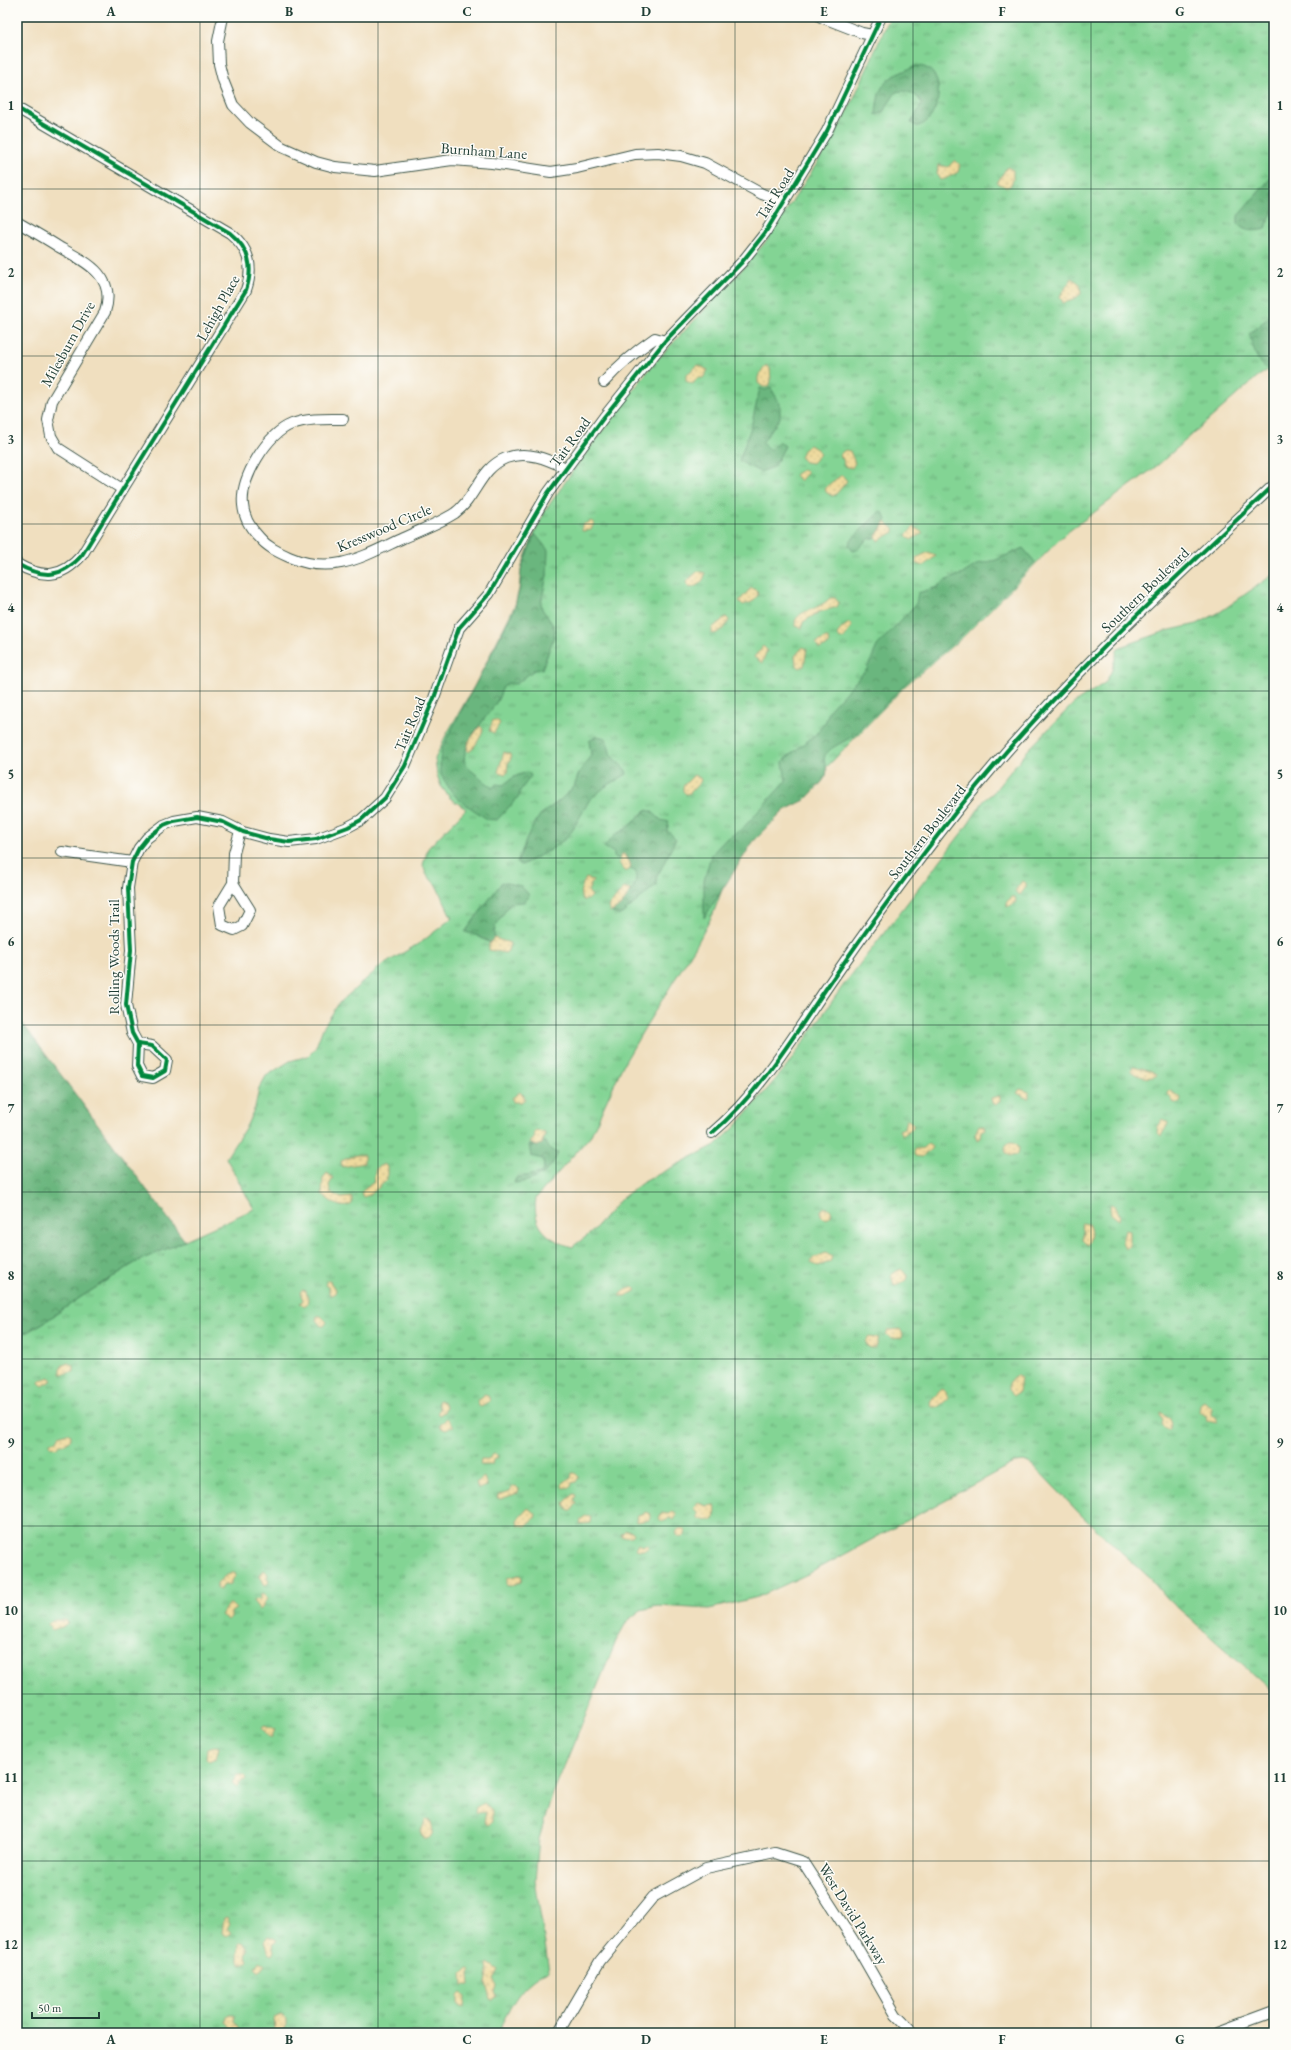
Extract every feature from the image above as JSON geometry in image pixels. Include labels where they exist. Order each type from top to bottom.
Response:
[{"type":"street","name":"Burnham Lane","points":[[223,17],[218,41],[219,64],[223,80],[233,105],[250,123],[282,147],[316,162],[335,167],[375,171],[452,160],[492,163],[551,172],[577,168],[635,154],[658,153],[681,156],[704,163],[762,194],[784,202]]},
{"type":"street","points":[[821,17],[862,33],[872,35]]},
{"type":"street","name":"Tait Road","points":[[269,839],[302,841],[334,834],[361,820],[385,798],[405,766],[434,698],[459,628],[489,594],[548,494],[604,416],[665,341],[742,262],[765,233],[826,131],[881,17]]},
{"type":"street","name":"Lehigh Place","points":[[17,108],[230,233],[238,240],[249,258],[250,275],[246,290],[82,554],[69,568],[54,574],[36,573],[17,564]]},
{"type":"street","name":"Milesburn Drive","points":[[17,222],[91,266],[104,281],[108,297],[105,312],[52,401],[48,420],[51,436],[58,448],[122,489]]},
{"type":"street","points":[[604,382],[622,364],[655,338],[665,341]]},
{"type":"street","name":"Kresswood Circle","points":[[343,419],[301,421],[283,429],[275,435],[260,454],[245,485],[243,496],[244,514],[259,537],[277,552],[309,564],[333,565],[356,559],[455,513],[471,496],[488,470],[504,459],[524,455],[535,456],[566,468]]},
{"type":"street","name":"Southern Boulevard","points":[[712,1133],[734,1112],[766,1073],[887,903],[956,812],[992,770],[1097,652],[1274,484]]},
{"type":"street","name":"Rolling Woods Trail","points":[[138,1044],[128,1017],[126,1005],[132,950],[128,898],[132,862],[140,848],[147,838],[155,831],[174,821],[198,817],[223,822],[240,831],[269,839]]},
{"type":"street","points":[[232,883],[234,853],[240,831]]},
{"type":"street","points":[[62,852],[132,862]]},
{"type":"street","name":"West David Parkway","points":[[558,2033],[600,1961],[652,1897],[706,1868],[775,1853],[803,1862],[853,1940],[896,2015],[914,2033]]},
{"type":"street","points":[[1217,2033],[1274,2012]]},
{"type":"green space","points":[[890,17],[1274,17],[1274,366],[1257,377],[1158,465],[1065,534],[964,636],[906,685],[819,775],[761,822],[726,879],[713,914],[697,944],[622,1067],[591,1135],[536,1198],[536,1216],[539,1224],[548,1235],[563,1244],[572,1247],[591,1233],[622,1198],[642,1183],[717,1144],[734,1128],[787,1066],[842,987],[967,826],[985,799],[992,794],[1027,751],[1073,704],[1106,682],[1112,670],[1118,648],[1166,631],[1197,624],[1220,612],[1274,574],[1274,1693],[1168,1599],[1151,1579],[1084,1518],[1033,1465],[1024,1461],[1015,1462],[812,1572],[758,1597],[709,1609],[658,1606],[641,1610],[627,1621],[617,1639],[551,1798],[539,1839],[535,1880],[549,1970],[530,1982],[517,1996],[497,2033],[17,2033],[17,1334],[27,1332],[43,1323],[138,1261],[254,1209],[226,1158],[247,1125],[255,1107],[259,1089],[266,1076],[290,1061],[308,1056],[315,1049],[323,1028],[339,1003],[381,966],[423,941],[452,918],[436,885],[426,874],[423,865],[428,848],[466,809],[450,798],[441,786],[437,775],[435,759],[445,737],[476,683],[515,605],[519,589],[521,569],[530,543],[545,511],[577,465],[653,364],[731,282],[768,239],[832,140],[852,102]]},
{"type":"green space","points":[[916,66],[927,68],[934,75],[938,84],[936,105],[932,115],[925,123],[917,126],[911,123],[922,104],[915,95],[900,91],[896,92],[883,112],[876,115],[879,95],[886,83],[897,74]]},
{"type":"green space","points":[[1274,174],[1274,212],[1269,218],[1266,229],[1255,231],[1244,229],[1238,224],[1238,216]]},
{"type":"green space","points":[[1269,317],[1274,322],[1274,363],[1266,368],[1257,357],[1249,334]]},
{"type":"green space","points":[[760,388],[765,390],[771,388],[780,404],[780,418],[762,443],[770,450],[779,441],[785,446],[774,467],[760,472],[739,461],[751,427]]},
{"type":"green space","points":[[880,511],[883,512],[886,520],[875,538],[868,539],[857,550],[853,551],[849,546],[850,541]]},
{"type":"green space","points":[[535,534],[548,550],[547,575],[541,603],[542,609],[555,630],[554,637],[542,669],[534,670],[516,684],[508,683],[503,686],[496,703],[469,743],[465,752],[464,760],[467,767],[493,788],[496,784],[503,785],[514,777],[527,772],[531,776],[520,791],[519,796],[497,820],[487,819],[458,799],[451,791],[441,775],[440,760],[442,748],[514,610],[520,587],[521,569]]},
{"type":"green space","points":[[1023,548],[1035,562],[962,635],[908,681],[855,735],[832,748],[825,755],[824,760],[827,770],[826,776],[822,782],[805,800],[785,810],[753,842],[704,918],[704,881],[711,855],[725,840],[742,829],[786,781],[783,762],[785,759],[816,734],[826,721],[829,710],[867,669],[877,646],[916,604],[918,593],[937,587],[946,580],[961,575],[978,564],[996,560]]},
{"type":"green space","points":[[597,736],[606,738],[611,756],[625,769],[627,774],[605,787],[590,799],[572,831],[565,839],[550,850],[522,865],[517,863],[529,833],[540,815],[559,801],[574,787],[579,773],[591,755],[589,741]]},
{"type":"green space","points":[[646,810],[651,811],[661,820],[669,822],[667,830],[676,839],[657,875],[656,885],[622,914],[617,915],[612,912],[633,889],[637,875],[635,871],[630,869],[630,862],[624,854],[619,859],[614,857],[614,853],[604,847],[616,834],[627,828]]},
{"type":"green space","points":[[502,882],[521,886],[529,895],[524,902],[510,903],[495,927],[494,938],[490,943],[476,935],[465,932]]},
{"type":"green space","points":[[17,1016],[185,1241],[138,1261],[43,1323],[27,1332],[17,1334]]},
{"type":"green space","points":[[542,1141],[546,1142],[548,1148],[558,1153],[550,1166],[541,1175],[535,1178],[514,1183],[516,1178],[541,1173],[544,1169],[543,1159],[531,1156],[529,1145],[535,1146]]},
{"type":"sand","points":[[955,160],[960,165],[958,172],[940,180],[937,175],[938,165],[948,167]]},
{"type":"sand","points":[[1007,167],[1013,170],[1013,180],[1010,186],[1006,187],[997,183]]},
{"type":"sand","points":[[1072,278],[1080,284],[1081,294],[1073,300],[1063,303],[1060,296]]},
{"type":"sand","points":[[698,365],[708,370],[703,378],[697,378],[693,384],[686,381],[686,375]]},
{"type":"sand","points":[[766,365],[770,368],[771,381],[769,387],[763,387],[758,383],[758,377]]},
{"type":"sand","points":[[810,445],[818,450],[820,454],[812,463],[805,462],[800,457],[803,450]]},
{"type":"sand","points":[[845,450],[850,451],[855,463],[852,468],[844,466],[843,459],[839,455]]},
{"type":"sand","points":[[802,470],[808,472],[800,481],[795,475]]},
{"type":"sand","points":[[842,475],[847,481],[837,493],[833,496],[827,493],[824,489]]},
{"type":"sand","points":[[591,521],[594,523],[591,530],[582,531],[582,525]]},
{"type":"sand","points":[[886,522],[894,529],[894,532],[878,541],[876,536]]},
{"type":"sand","points":[[914,527],[923,533],[911,540],[906,535]]},
{"type":"sand","points":[[929,552],[936,556],[923,566],[917,564],[916,558]]},
{"type":"sand","points":[[698,571],[705,573],[704,579],[698,585],[689,588],[686,582]]},
{"type":"sand","points":[[751,588],[757,590],[758,595],[752,602],[743,605],[739,601]]},
{"type":"sand","points":[[830,598],[835,598],[839,603],[837,607],[819,612],[803,622],[802,628],[796,626],[795,621],[800,615],[816,608]]},
{"type":"sand","points":[[726,617],[729,620],[725,627],[717,633],[712,634],[712,628]]},
{"type":"sand","points":[[849,623],[852,626],[844,638],[840,639],[837,634]]},
{"type":"sand","points":[[828,638],[829,645],[819,649],[816,643]]},
{"type":"sand","points":[[763,646],[767,650],[762,663],[754,657]]},
{"type":"sand","points":[[803,647],[807,649],[804,666],[800,668],[796,665],[795,656]]},
{"type":"sand","points":[[493,720],[497,720],[500,723],[494,733],[489,731]]},
{"type":"sand","points":[[480,726],[483,729],[481,734],[469,752],[467,750],[469,741]]},
{"type":"sand","points":[[504,752],[510,754],[511,759],[508,763],[507,773],[505,774],[498,772]]},
{"type":"sand","points":[[694,775],[700,778],[701,781],[690,793],[686,794],[683,791],[683,786]]},
{"type":"sand","points":[[622,854],[624,854],[631,867],[628,871],[625,871],[619,863]]},
{"type":"sand","points":[[586,878],[593,880],[588,891],[592,896],[588,900],[583,900],[581,897],[581,892]]},
{"type":"sand","points":[[1022,881],[1026,883],[1026,887],[1020,895],[1015,891]]},
{"type":"sand","points":[[624,888],[630,890],[629,893],[619,906],[610,912],[608,907]]},
{"type":"sand","points":[[1011,897],[1015,897],[1016,902],[1007,907],[1006,903]]},
{"type":"sand","points":[[494,938],[510,943],[508,951],[505,953],[489,950],[489,944]]},
{"type":"sand","points":[[1133,1066],[1149,1070],[1157,1074],[1156,1076],[1150,1077],[1140,1076],[1131,1071]]},
{"type":"sand","points":[[1020,1089],[1029,1092],[1029,1098],[1017,1093]]},
{"type":"sand","points":[[1169,1090],[1181,1098],[1180,1103],[1174,1103],[1168,1094]]},
{"type":"sand","points":[[520,1092],[525,1099],[521,1102],[513,1102],[512,1098]]},
{"type":"sand","points":[[1000,1096],[1000,1101],[996,1105],[992,1103],[991,1098]]},
{"type":"sand","points":[[907,1119],[913,1124],[913,1128],[902,1135],[899,1130],[905,1128]]},
{"type":"sand","points":[[1163,1119],[1167,1121],[1168,1124],[1161,1136],[1158,1133],[1157,1128]]},
{"type":"sand","points":[[979,1125],[984,1126],[985,1129],[981,1131],[980,1138],[977,1140],[975,1134]]},
{"type":"sand","points":[[536,1130],[545,1133],[542,1144],[537,1146],[530,1143],[535,1137],[534,1133]]},
{"type":"sand","points":[[1012,1142],[1017,1144],[1019,1149],[1017,1154],[1012,1156],[1007,1154],[1005,1149],[1007,1144]]},
{"type":"sand","points":[[928,1143],[932,1146],[931,1149],[922,1157],[915,1156],[915,1149],[923,1148]]},
{"type":"sand","points":[[356,1155],[364,1155],[364,1163],[342,1167],[341,1161]]},
{"type":"sand","points":[[384,1164],[387,1167],[387,1180],[370,1195],[363,1197],[361,1193],[366,1187],[373,1183],[376,1168]]},
{"type":"sand","points":[[327,1173],[333,1178],[329,1185],[330,1192],[341,1198],[352,1197],[352,1204],[348,1206],[340,1206],[322,1195],[323,1178]]},
{"type":"sand","points":[[1111,1205],[1115,1206],[1120,1215],[1119,1220],[1111,1214]]},
{"type":"sand","points":[[824,1208],[828,1208],[830,1209],[830,1217],[824,1218],[821,1215],[821,1211]]},
{"type":"sand","points":[[1082,1223],[1088,1224],[1090,1229],[1091,1237],[1087,1244],[1082,1239],[1084,1232],[1081,1225]]},
{"type":"sand","points":[[1125,1230],[1130,1231],[1130,1246],[1125,1248],[1122,1242]]},
{"type":"sand","points":[[826,1253],[832,1257],[830,1262],[818,1266],[811,1263],[813,1258]]},
{"type":"sand","points":[[900,1269],[907,1274],[907,1277],[901,1284],[894,1286],[891,1275]]},
{"type":"sand","points":[[327,1280],[330,1280],[331,1285],[336,1289],[335,1294],[331,1295],[329,1293],[329,1288],[325,1285]]},
{"type":"sand","points":[[634,1287],[637,1290],[626,1296],[619,1296],[622,1291]]},
{"type":"sand","points":[[303,1290],[306,1291],[308,1299],[307,1305],[304,1307],[300,1303],[303,1300],[300,1292]]},
{"type":"sand","points":[[317,1316],[321,1316],[327,1322],[324,1326],[321,1326],[316,1320]]},
{"type":"sand","points":[[900,1329],[903,1334],[902,1338],[892,1339],[886,1334],[888,1330]]},
{"type":"sand","points":[[869,1337],[879,1338],[876,1348],[867,1346],[866,1342]]},
{"type":"sand","points":[[68,1363],[74,1366],[74,1372],[61,1374],[61,1366]]},
{"type":"sand","points":[[1016,1375],[1021,1378],[1019,1392],[1014,1395],[1009,1390],[1009,1383]]},
{"type":"sand","points":[[50,1377],[53,1380],[43,1386],[39,1383],[40,1380]]},
{"type":"sand","points":[[22,1384],[25,1387],[23,1395],[17,1394],[17,1388]]},
{"type":"sand","points":[[942,1389],[946,1391],[948,1399],[938,1407],[932,1407],[930,1404],[931,1400]]},
{"type":"sand","points":[[484,1394],[488,1395],[490,1401],[481,1407],[479,1406],[477,1400],[482,1398]]},
{"type":"sand","points":[[439,1400],[444,1402],[446,1407],[444,1412],[439,1415],[437,1413],[440,1409],[438,1402]]},
{"type":"sand","points":[[1204,1401],[1212,1408],[1211,1415],[1217,1419],[1217,1423],[1207,1421],[1206,1415],[1199,1411],[1200,1404]]},
{"type":"sand","points":[[1160,1413],[1170,1419],[1172,1424],[1169,1430],[1162,1425],[1163,1420],[1160,1417]]},
{"type":"sand","points":[[447,1418],[454,1426],[446,1430],[441,1428],[440,1425]]},
{"type":"sand","points":[[67,1433],[71,1435],[71,1439],[66,1444],[60,1444],[57,1448],[50,1446],[50,1443],[57,1440],[59,1436]]},
{"type":"sand","points":[[494,1454],[497,1455],[498,1458],[493,1460],[492,1465],[480,1465],[481,1459],[488,1459]]},
{"type":"sand","points":[[572,1473],[575,1473],[579,1477],[576,1482],[572,1483],[571,1487],[563,1488],[563,1482],[571,1478]]},
{"type":"sand","points":[[484,1477],[487,1486],[478,1489],[476,1483]]},
{"type":"sand","points":[[516,1486],[519,1490],[518,1493],[501,1499],[497,1498],[498,1495],[510,1491],[512,1487]]},
{"type":"sand","points":[[573,1494],[576,1495],[574,1500],[577,1503],[572,1510],[569,1510],[565,1507],[564,1503]]},
{"type":"sand","points":[[698,1503],[707,1506],[714,1505],[716,1512],[713,1520],[698,1519],[698,1513],[693,1509]]},
{"type":"sand","points":[[528,1508],[536,1514],[535,1518],[526,1526],[518,1525],[517,1520]]},
{"type":"sand","points":[[674,1511],[677,1515],[674,1520],[669,1518],[662,1521],[659,1519],[661,1513],[669,1514]]},
{"type":"sand","points":[[647,1512],[651,1514],[649,1520],[636,1522],[638,1515]]},
{"type":"sand","points":[[587,1515],[591,1517],[590,1523],[580,1525],[581,1519]]},
{"type":"sand","points":[[681,1528],[686,1533],[681,1538],[676,1533]]},
{"type":"sand","points":[[626,1530],[632,1531],[634,1534],[632,1536],[622,1537],[621,1534]]},
{"type":"sand","points":[[638,1544],[642,1546],[647,1544],[649,1547],[644,1550],[638,1550],[635,1548]]},
{"type":"sand","points":[[263,1570],[268,1574],[267,1578],[269,1582],[266,1585],[264,1584],[260,1575]]},
{"type":"sand","points":[[235,1573],[236,1576],[231,1584],[224,1585],[220,1590],[217,1588],[217,1583],[225,1576]]},
{"type":"sand","points":[[519,1575],[522,1577],[521,1582],[510,1586],[507,1585],[507,1578]]},
{"type":"sand","points":[[262,1593],[265,1594],[267,1600],[264,1602],[263,1607],[260,1610],[253,1601],[255,1599],[259,1600]]},
{"type":"sand","points":[[228,1604],[231,1604],[236,1609],[231,1612],[231,1617],[228,1620],[221,1615]]},
{"type":"sand","points":[[52,1620],[66,1620],[68,1623],[65,1626],[52,1630],[48,1624]]},
{"type":"sand","points":[[264,1725],[275,1729],[272,1737],[269,1737],[262,1728]]},
{"type":"sand","points":[[215,1746],[219,1747],[216,1758],[209,1761],[206,1758],[207,1748]]},
{"type":"sand","points":[[237,1775],[244,1775],[247,1778],[240,1782],[237,1787],[232,1783]]},
{"type":"sand","points":[[484,1803],[492,1810],[492,1822],[488,1825],[484,1822],[486,1812],[475,1812],[476,1808]]},
{"type":"sand","points":[[426,1819],[430,1820],[433,1828],[432,1835],[428,1839],[424,1838],[421,1831]]},
{"type":"sand","points":[[227,1917],[230,1925],[227,1928],[231,1933],[226,1936],[222,1933],[224,1918]]},
{"type":"sand","points":[[269,1936],[277,1940],[273,1945],[275,1951],[273,1955],[269,1954],[265,1941]]},
{"type":"sand","points":[[243,1942],[248,1950],[246,1955],[248,1961],[244,1964],[240,1963],[238,1958],[239,1943]]},
{"type":"sand","points":[[259,1961],[265,1965],[259,1972],[255,1968]]},
{"type":"sand","points":[[488,1963],[498,1970],[493,1979],[497,1985],[495,1991],[497,1996],[493,2000],[490,1999],[486,1983]]},
{"type":"sand","points":[[468,1968],[471,1970],[469,1974],[470,1985],[463,1985],[462,1974]]},
{"type":"sand","points":[[461,1993],[465,1996],[464,2006],[462,2007],[458,2004],[458,1996]]},
{"type":"sand","points":[[231,2015],[235,2016],[234,2022],[238,2027],[239,2033],[234,2033],[226,2022],[227,2017]]},
{"type":"sand","points":[[281,2015],[286,2019],[286,2025],[282,2033],[275,2033],[274,2018]]},
{"type":"cycle path","points":[[138,1044],[152,1046],[167,1060],[165,1071],[153,1078],[142,1076],[137,1066],[138,1044],[132,1033],[126,1005],[131,950],[128,888],[132,862],[139,848],[147,838],[164,825],[174,821],[197,817],[223,822],[243,832],[269,839],[289,842],[316,839],[348,827],[361,820],[385,798],[405,766],[434,698],[459,628],[489,594],[548,493],[604,417],[665,341],[742,262],[765,233],[827,131],[881,17]]},
{"type":"cycle path","points":[[17,108],[230,233],[242,245],[246,252],[250,274],[246,290],[82,555],[75,563],[60,572],[52,574],[35,572],[17,564]]},
{"type":"cycle path","points":[[712,1133],[730,1117],[777,1061],[892,896],[923,854],[991,769],[1029,726],[1108,643],[1274,485]]}]
